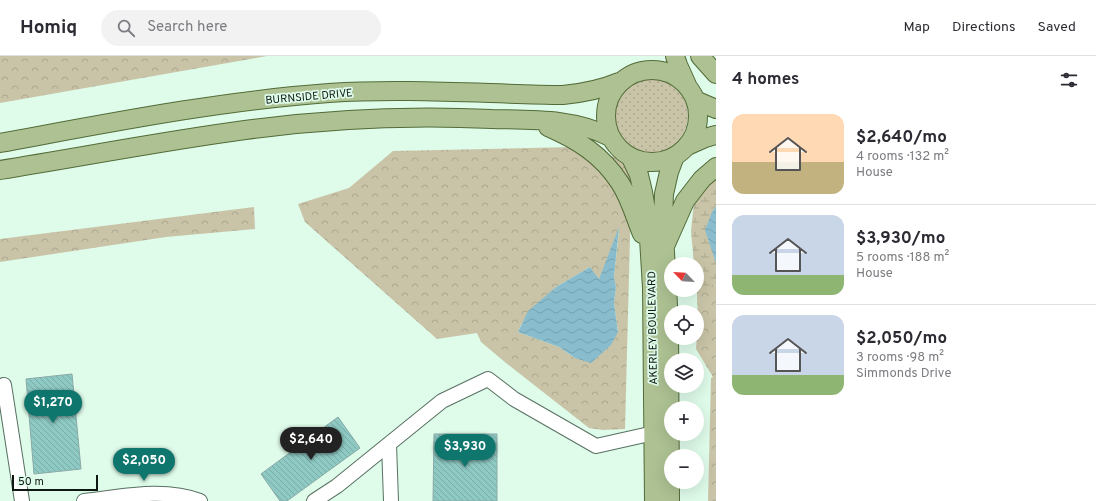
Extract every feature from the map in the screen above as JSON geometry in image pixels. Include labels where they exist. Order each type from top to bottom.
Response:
[{"type":"main road","points":[[642,56],[610,94],[606,108],[606,123],[610,137],[619,149],[631,158],[645,162],[660,162],[705,138],[716,135]]},
{"type":"main road","points":[[675,56],[691,93],[698,116],[695,132],[681,151]]},
{"type":"main road","points":[[700,56],[716,74]]},
{"type":"main road","points":[[625,78],[645,70],[660,70],[675,76],[691,93],[716,109]]},
{"type":"main road","name":"BURNSIDE DRIVE","points":[[0,143],[242,102],[330,93],[412,90],[563,95],[586,93],[605,88],[625,78]]},
{"type":"main road","points":[[0,170],[245,130],[332,121],[414,118],[475,118],[558,121],[598,131],[610,137]]},
{"type":"main road","points":[[528,120],[569,136],[580,142],[606,164],[620,183],[657,249],[686,201],[702,179],[716,167]]},
{"type":"main road","name":"AKERLEY BOULEVARD","points":[[654,501],[652,288],[663,218],[664,194],[669,172],[681,151]]},
{"type":"main road","name":"AKERLEY BOULEVARD","points":[[631,158],[639,175],[657,249],[669,322],[670,501]]},
{"type":"street","points":[[314,501],[337,486],[442,401],[488,379],[514,399],[596,446],[654,433]]},
{"type":"street","points":[[4,385],[22,501]]},
{"type":"street","points":[[390,444],[391,501]]},
{"type":"street","points":[[84,501],[166,493],[181,495],[200,501]]},
{"type":"green space","points":[[0,56],[267,56],[0,103]]},
{"type":"green space","points":[[640,75],[656,75],[670,81],[682,93],[688,107],[688,123],[682,137],[670,149],[656,155],[640,155],[626,149],[614,137],[608,123],[608,107],[614,93],[626,81]]},
{"type":"green space","points":[[572,147],[632,161],[625,429],[603,430],[589,428],[481,342],[477,333],[437,339],[305,222],[298,204],[349,188],[393,151]],"holes":[[[619,229],[614,277],[616,287],[614,303],[618,332],[575,358],[559,347],[518,332],[522,323],[556,287],[590,267],[599,280]]]},
{"type":"green space","points":[[716,165],[716,206],[712,212],[713,251],[716,263],[716,286],[711,285],[704,291],[704,257],[693,257],[691,231],[696,182]]},
{"type":"green space","points":[[254,207],[255,229],[166,237],[0,262],[0,239]]},
{"type":"green space","points":[[711,284],[716,286],[716,501],[708,501],[711,378],[713,377],[704,362],[704,353],[698,353],[696,349],[696,345],[704,345],[704,305],[697,305],[697,297],[704,297],[704,290]]},
{"type":"water","points":[[716,206],[716,263],[705,230]]},
{"type":"water","points":[[619,227],[614,277],[616,287],[614,303],[618,332],[611,345],[591,363],[575,358],[559,347],[518,332],[528,311],[556,287],[590,267],[599,279]]},
{"type":"building","points":[[72,374],[81,469],[34,474],[26,379]]},
{"type":"building","points":[[338,417],[360,448],[287,501],[280,501],[261,474]]},
{"type":"building","points":[[434,434],[497,434],[497,501],[433,501]]}]
